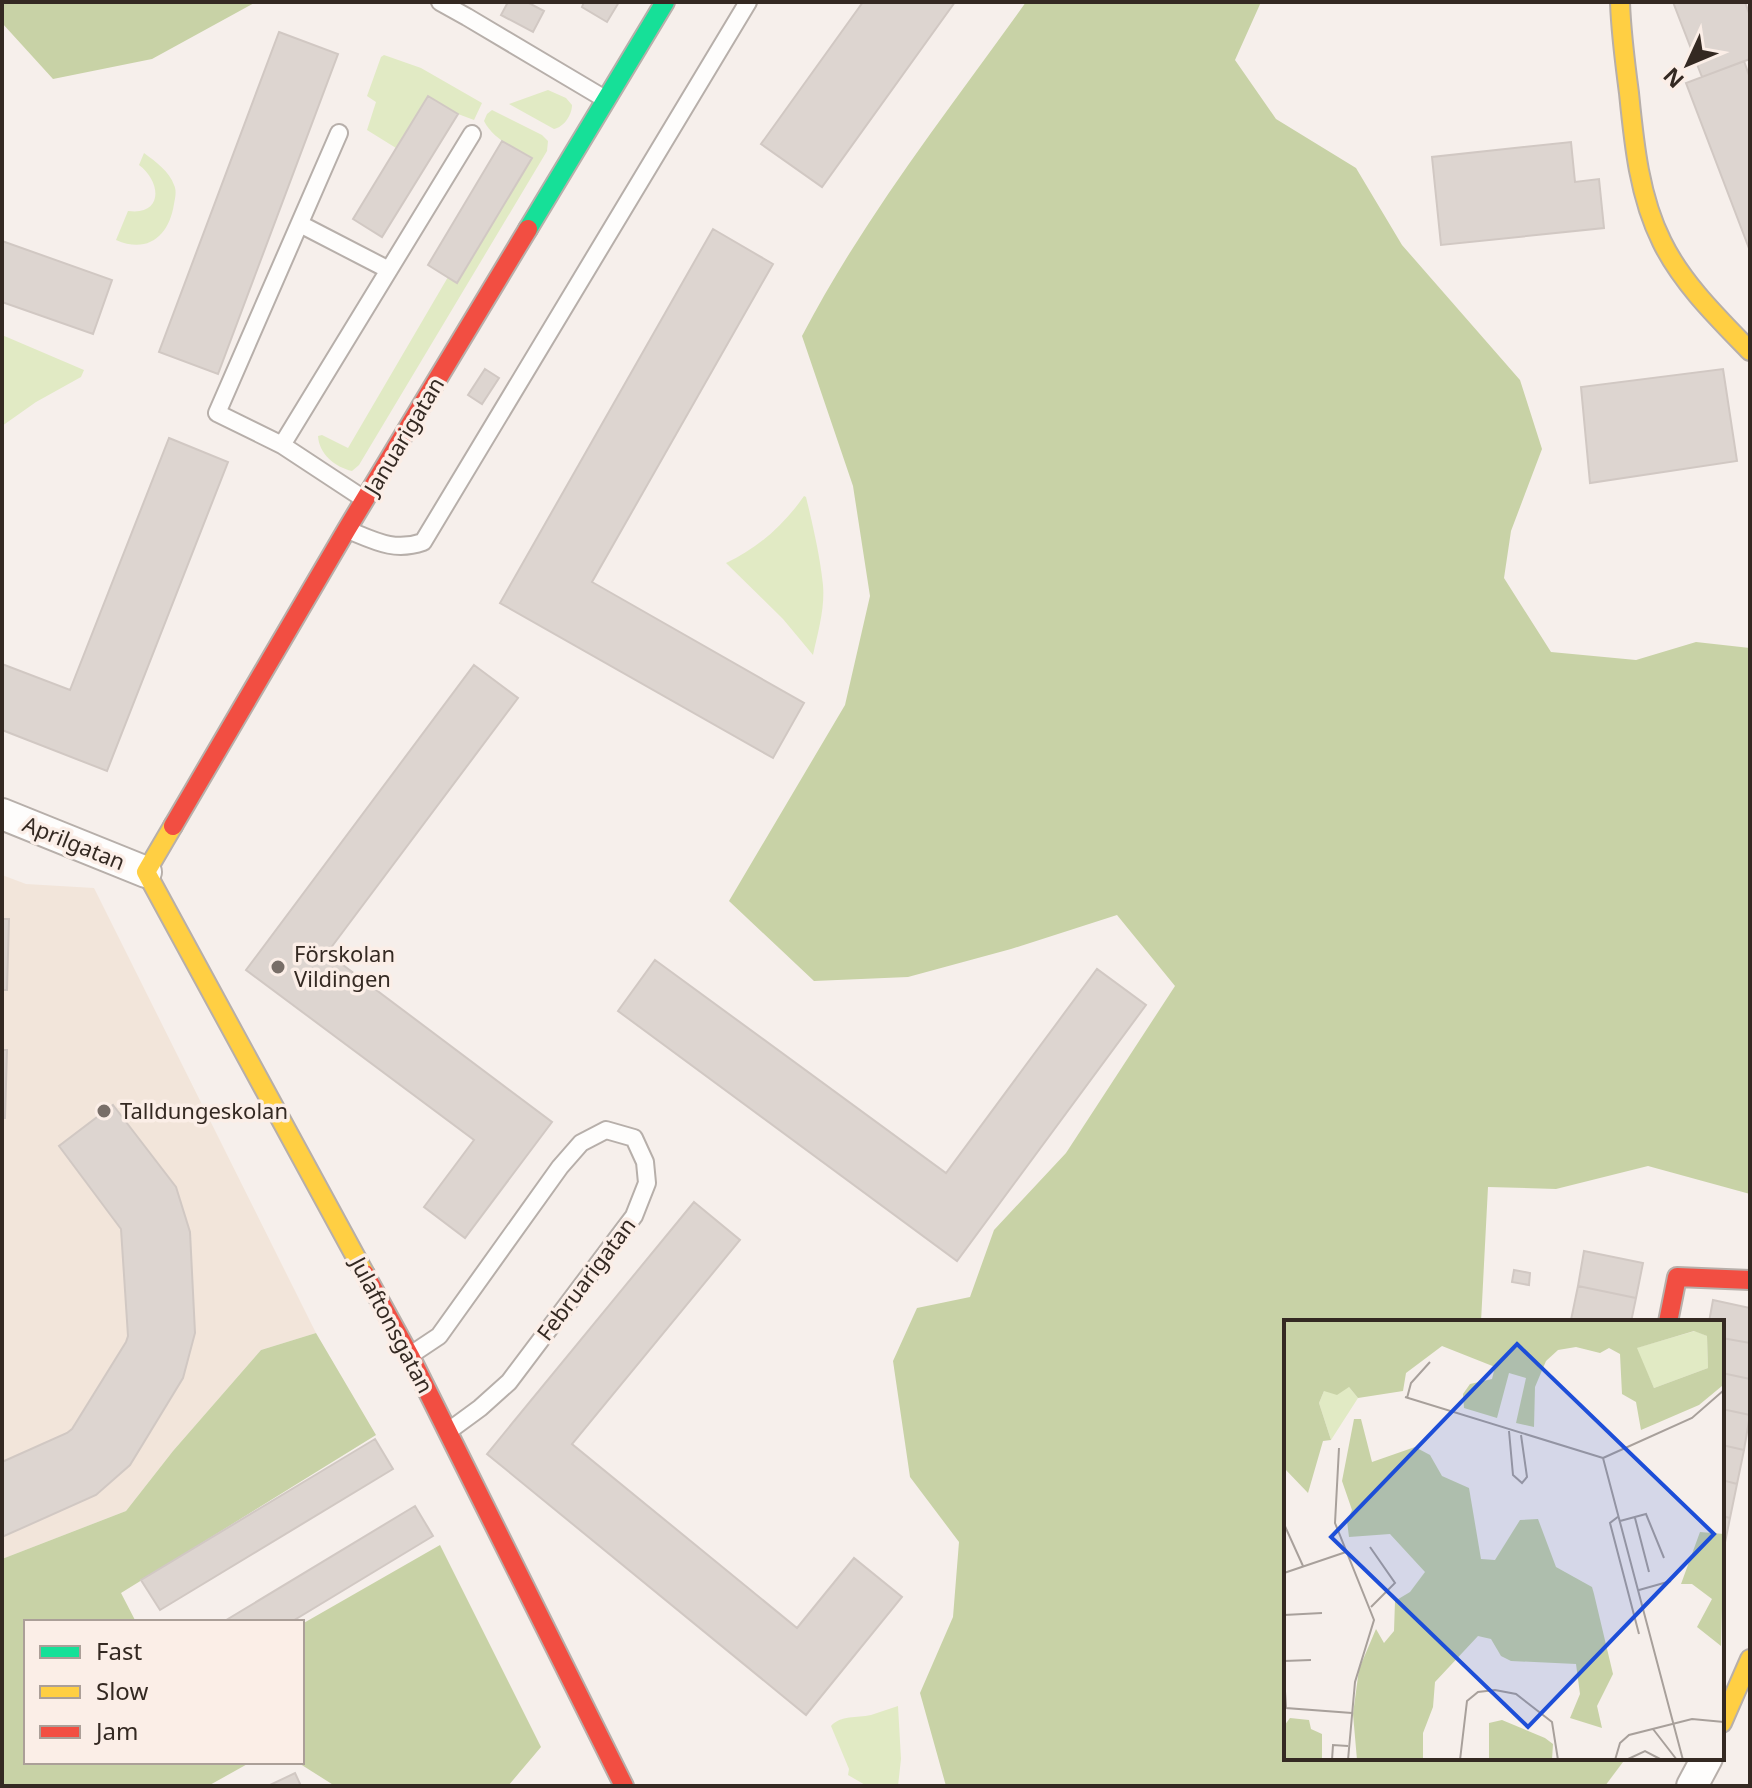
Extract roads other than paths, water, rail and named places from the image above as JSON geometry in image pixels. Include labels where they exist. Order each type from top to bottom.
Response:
[{"type":"street","name":"Januarigatan","points":[[146,872],[347,529],[665,2]]},
{"type":"street","points":[[1620,2],[1635,144],[1649,209],[1663,244],[1686,278],[1723,324],[1750,351]]},
{"type":"street","name":"Aprilgatan","points":[[2,814],[146,872]]},
{"type":"street","name":"Julaftonsgatan","points":[[146,872],[410,1356],[624,1786]]},
{"type":"street","points":[[1668,1320],[1677,1277],[1750,1280]]},
{"type":"street","points":[[1724,1718],[1750,1659]]},
{"type":"street","points":[[1692,1786],[1706,1760]]},
{"type":"lane","points":[[440,2],[606,100]]},
{"type":"lane","points":[[347,529],[380,544],[407,548],[423,542],[748,2]]},
{"type":"lane","points":[[339,133],[217,413],[282,445],[365,500]]},
{"type":"lane","points":[[282,445],[472,134]]},
{"type":"lane","points":[[300,224],[389,270]]},
{"type":"lane","name":"Februarigatan","points":[[410,1356],[439,1336],[560,1167],[581,1143],[606,1130],[634,1138],[645,1162],[647,1183],[634,1216],[509,1382],[448,1431]]},
{"type":"place","name":"Förskolan Vildingen","points":[[278,967]]},
{"type":"place","name":"Talldungeskolan","points":[[104,1111]]}]
